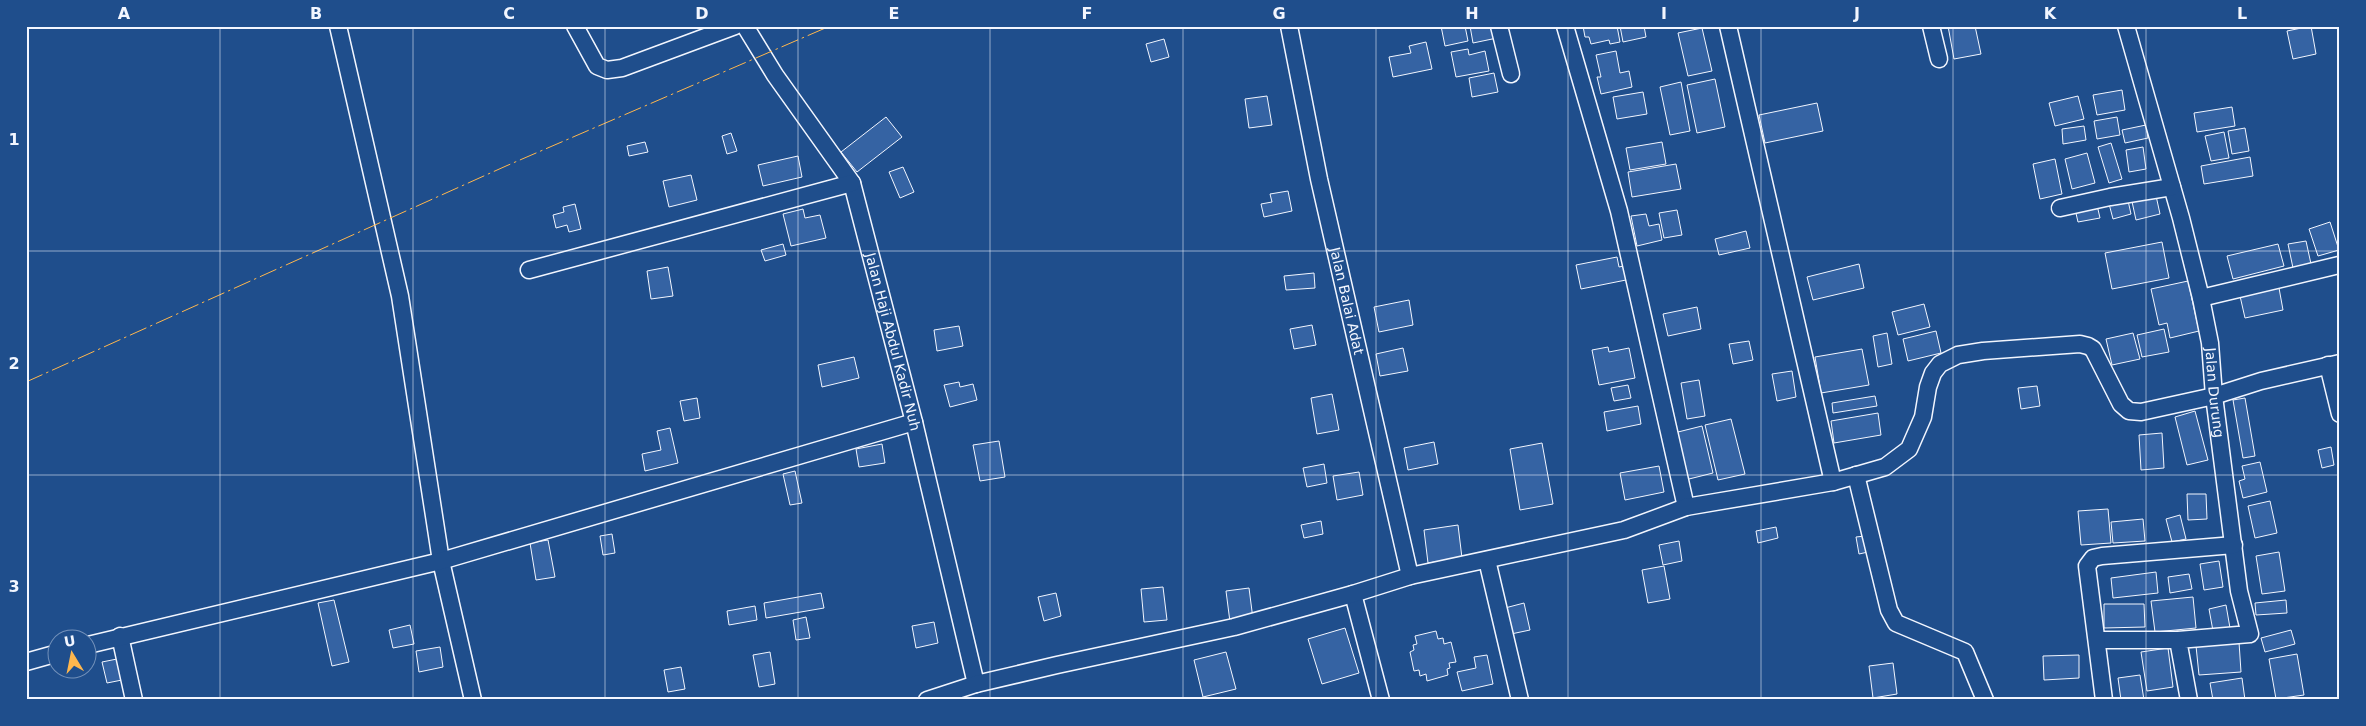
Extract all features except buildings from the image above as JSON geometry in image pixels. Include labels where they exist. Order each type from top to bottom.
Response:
[{"type":"street","points":[[338,26],[400,296],[442,561],[473,700]]},
{"type":"street","points":[[574,26],[597,66],[607,70],[622,68],[735,26]]},
{"type":"street","name":"Jalan Haji Abdul Kadir Nuh","points":[[745,26],[775,74],[852,183],[914,422],[976,684]]},
{"type":"street","name":"Jalan Balai Adat","points":[[1289,26],[1319,179],[1410,576]]},
{"type":"street","points":[[1499,26],[1511,74]]},
{"type":"street","points":[[1565,26],[1619,211],[1686,507]]},
{"type":"street","points":[[1728,26],[1833,482]]},
{"type":"street","points":[[1931,26],[1939,59]]},
{"type":"street","name":"Jalan Durung","points":[[2126,26],[2172,187],[2201,298],[2210,343],[2214,396],[2240,592],[2250,634],[2178,640]]},
{"type":"street","points":[[530,270],[852,183]]},
{"type":"street","points":[[2060,208],[2110,196],[2172,187]]},
{"type":"street","points":[[2201,298],[2339,265]]},
{"type":"street","points":[[927,700],[976,684],[1234,627],[1410,576],[1624,530],[1686,507],[1833,482],[1885,467],[1909,449],[1923,417],[1928,387],[1933,373],[1940,364],[1958,355],[1992,350],[2080,344],[2088,346],[2092,349],[2121,404],[2129,411],[2141,412],[2214,396],[2261,381],[2334,364],[2340,414]]},
{"type":"street","points":[[98,642],[442,561],[914,422]]},
{"type":"street","points":[[1856,475],[1889,610],[1896,623],[1965,652],[1985,700]]},
{"type":"street","points":[[2104,700],[2087,566],[2094,558],[2234,546]]},
{"type":"street","points":[[1487,560],[1520,700]]},
{"type":"street","points":[[1353,594],[1381,700]]},
{"type":"street","points":[[120,636],[134,700]]},
{"type":"street","points":[[2096,640],[2178,640],[2188,700]]},
{"type":"street","points":[[26,662],[48,656]]},
{"type":"power","points":[[26,382],[506,166],[830,26]]}]
